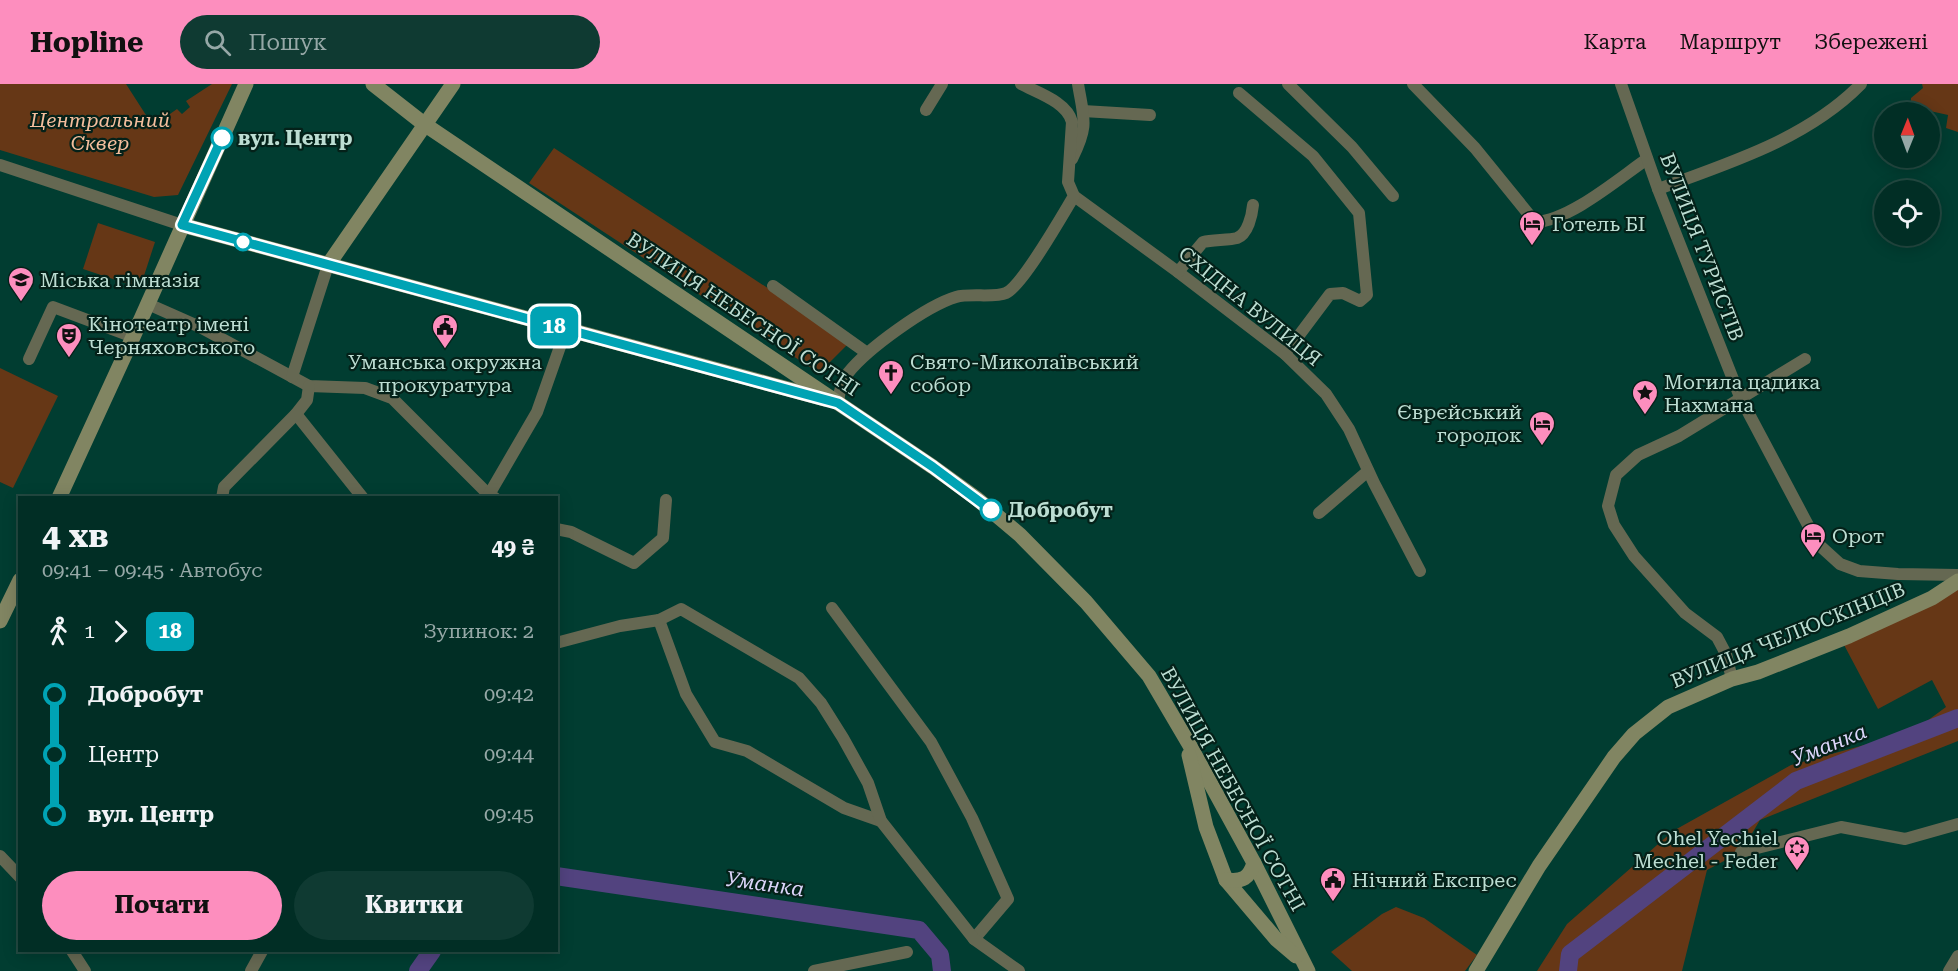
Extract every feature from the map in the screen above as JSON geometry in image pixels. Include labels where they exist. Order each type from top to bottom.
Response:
[{"type":"main road","points":[[60,496],[246,84]]},
{"type":"main road","name":"ВУЛИЦЯ НЕБЕСНОЇ СОТНІ","points":[[373,84],[424,124],[776,360],[976,498],[1020,535],[1086,602],[1140,664],[1185,738],[1254,863],[1305,966]]},
{"type":"main road","points":[[328,265],[453,84]]},
{"type":"main road","points":[[182,225],[838,403]]},
{"type":"main road","points":[[773,385],[776,360]]},
{"type":"main road","name":"ВУЛИЦЯ ЧЕЛЮСКІНЦІВ","points":[[1476,971],[1539,866],[1614,758],[1627,742],[1668,707],[1732,679],[1758,672],[1849,636],[1932,598],[1958,580]]},
{"type":"main road","points":[[0,621],[18,584]]},
{"type":"main road","points":[[1185,738],[1206,827],[1226,880],[1276,939],[1305,966],[1318,971]]},
{"type":"main road","points":[[1226,880],[1244,879],[1251,873],[1254,863]]},
{"type":"street","points":[[926,110],[942,84]]},
{"type":"street","points":[[838,403],[847,375],[867,353],[930,309],[957,297],[1006,293],[1020,280],[1074,195],[1068,182],[1072,122],[1068,112],[1022,84]]},
{"type":"street","points":[[1070,163],[1084,132],[1078,84]]},
{"type":"street","points":[[1288,84],[1352,147],[1393,196]]},
{"type":"street","points":[[1413,84],[1475,148],[1535,222],[1544,222],[1568,213],[1647,159]]},
{"type":"street","name":"ВУЛИЦЯ ТУРИСТІВ","points":[[1621,84],[1658,189],[1740,397],[1818,544],[1840,564],[1859,571],[1898,574],[1958,574]]},
{"type":"street","points":[[1658,189],[1738,160],[1809,126],[1861,84]]},
{"type":"street","points":[[1239,93],[1313,156],[1359,213],[1368,295],[1360,301],[1343,293],[1330,294],[1285,354]]},
{"type":"street","points":[[1083,111],[1150,116]]},
{"type":"street","points":[[0,165],[182,225]]},
{"type":"street","name":"СХІДНА ВУЛИЦЯ","points":[[1074,195],[1285,354],[1336,406],[1420,571]]},
{"type":"street","points":[[1178,272],[1203,242],[1237,238],[1244,232],[1252,216],[1253,205]]},
{"type":"street","points":[[292,377],[328,265]]},
{"type":"street","name":"ВУЛИЦЯ НЕБЕСНОЇ СОТНІ","points":[[773,286],[867,353]]},
{"type":"street","points":[[148,304],[200,327],[309,386],[365,388],[392,398],[489,496]]},
{"type":"street","points":[[29,359],[53,307],[133,337]]},
{"type":"street","points":[[491,496],[537,412],[562,341],[564,328]]},
{"type":"street","points":[[1732,679],[1726,654],[1717,637],[1685,612],[1634,556],[1614,525],[1608,506],[1616,475],[1638,455],[1678,436],[1805,359]]},
{"type":"street","points":[[222,496],[224,487],[296,414],[307,399],[309,386]]},
{"type":"street","points":[[296,414],[361,496]]},
{"type":"street","points":[[1319,513],[1368,471]]},
{"type":"street","points":[[558,529],[571,532],[634,562],[663,538],[666,500]]},
{"type":"street","points":[[832,608],[931,742],[972,818],[1008,899],[974,939]]},
{"type":"street","points":[[558,642],[620,626],[659,620],[681,609],[799,678],[821,703],[843,738],[868,783],[881,821],[974,939],[1019,971]]},
{"type":"street","points":[[659,620],[686,694],[715,742],[747,751],[844,808],[881,821]]},
{"type":"street","points":[[1742,852],[1841,827],[1905,839],[1958,824]]},
{"type":"street","points":[[0,856],[18,874]]},
{"type":"street","points":[[73,952],[85,971]]},
{"type":"street","points":[[251,971],[261,952]]},
{"type":"street","points":[[814,971],[907,952]]},
{"type":"street","points":[[1949,971],[1958,956]]},
{"type":"green space","name":"Центральний Сквер","points":[[0,84],[126,84],[153,126],[177,109],[182,114],[190,107],[186,101],[212,84],[232,84],[178,195],[154,197],[0,150]]},
{"type":"green space","points":[[1922,84],[1958,84],[1958,132],[1946,128],[1948,115],[1940,113],[1940,102],[1911,102],[1911,98],[1923,88]]},
{"type":"green space","points":[[554,148],[850,342],[819,373],[529,183]]},
{"type":"green space","points":[[98,223],[155,242],[140,288],[83,269]]},
{"type":"green space","points":[[0,368],[58,396],[13,488],[0,482]]},
{"type":"green space","points":[[1958,582],[1958,741],[1760,820],[1741,852],[1707,870],[1682,971],[1537,971],[1567,924],[1673,831],[1791,765],[1912,732],[1946,707],[1932,680],[1878,709],[1843,643]]},
{"type":"green space","points":[[1396,907],[1424,918],[1477,955],[1465,971],[1352,971],[1331,952],[1382,914]]},
{"type":"waterway","name":"Уманка","points":[[1568,971],[1570,954],[1796,781],[1958,718]]},
{"type":"waterway","name":"Уманка","points":[[558,876],[919,930],[940,955],[942,971]]},
{"type":"waterway","name":"Уманка","points":[[418,971],[431,952]]},
{"type":"bus line","name":"18","points":[[222,138],[182,225],[838,403],[933,467],[991,510]]},
{"type":"place","name":"вул. Центр","points":[[222,138]]},
{"type":"place","name":"Готель БІ","points":[[1532,247]]},
{"type":"place","name":"Міська гімназія","points":[[21,303]]},
{"type":"place","name":"Уманська окружна прокуратура","points":[[445,350]]},
{"type":"place","name":"Кінотеатр імені Черняховського","points":[[69,359]]},
{"type":"place","name":"Свято-Миколаївський собор","points":[[891,396]]},
{"type":"place","name":"Могила цадика Нахмана","points":[[1645,416]]},
{"type":"place","name":"Єврєйський городок","points":[[1542,447]]},
{"type":"place","name":"Добробут","points":[[991,510]]},
{"type":"place","name":"Орот","points":[[1813,559]]},
{"type":"place","name":"Ohel Yechiel Mechel - Feder","points":[[1797,872]]},
{"type":"place","name":"Нічний Експрес","points":[[1333,903]]}]
